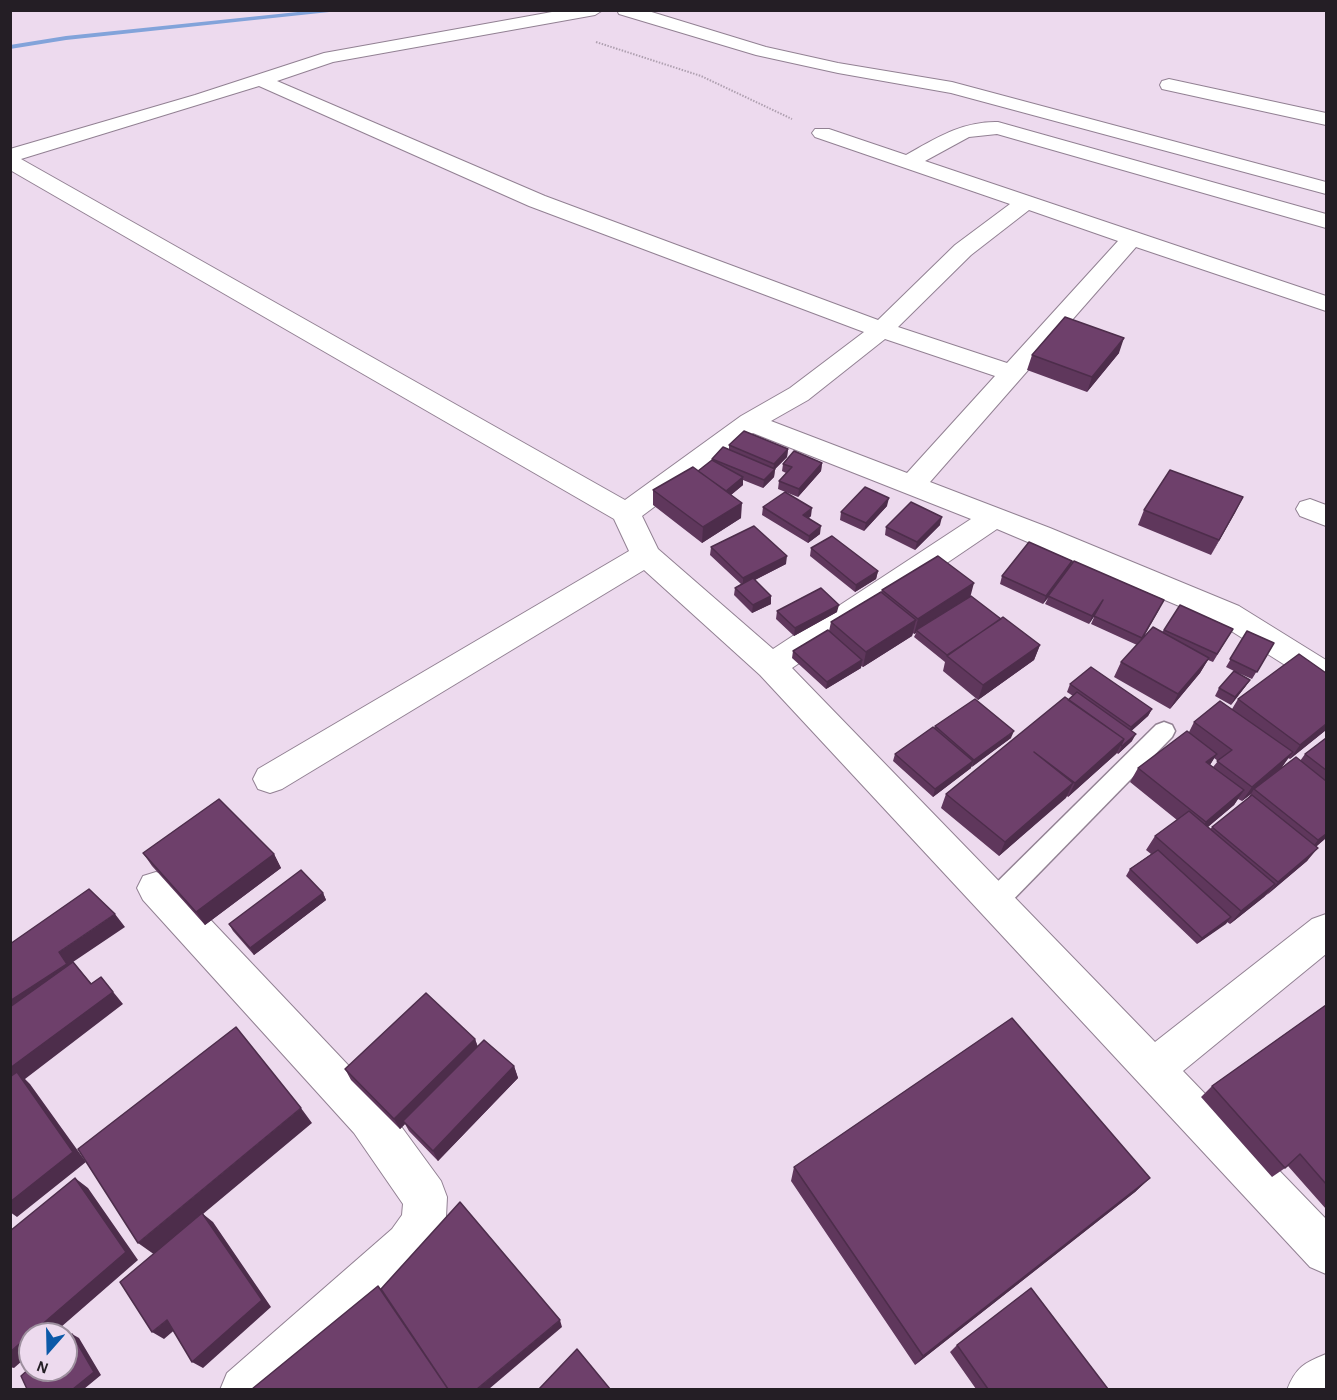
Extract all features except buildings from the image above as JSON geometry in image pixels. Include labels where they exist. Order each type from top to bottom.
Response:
[{"type":"street","points":[[10,156],[330,57],[595,10]]},
{"type":"street","points":[[625,10],[762,51],[838,68],[952,88],[1326,188]]},
{"type":"street","points":[[260,80],[537,201],[882,330],[1012,373]]},
{"type":"street","points":[[1169,85],[1326,119]]},
{"type":"street","points":[[909,162],[967,129],[983,126],[998,128],[1326,221]]},
{"type":"street","points":[[822,132],[1326,304]]},
{"type":"street","points":[[10,161],[626,513],[646,555],[771,666],[1326,1251]]},
{"type":"street","points":[[626,513],[750,422],[799,394],[882,330],[963,250],[1026,202]]},
{"type":"street","points":[[912,485],[1132,238]]},
{"type":"street","points":[[750,422],[995,517],[1228,614],[1326,675]]},
{"type":"street","points":[[771,666],[995,517]]},
{"type":"street","points":[[270,779],[646,555]]},
{"type":"street","points":[[156,888],[369,1118],[425,1197],[427,1210],[421,1227],[408,1245],[244,1389]]},
{"type":"street","points":[[1153,1069],[1326,931]]},
{"type":"street","points":[[1311,1389],[1326,1378]]},
{"type":"lane","points":[[994,902],[1164,731]]},
{"type":"path","points":[[542,20],[576,35],[701,76],[822,132]]},
{"type":"waterway","points":[[10,47],[66,38],[345,10]]}]
